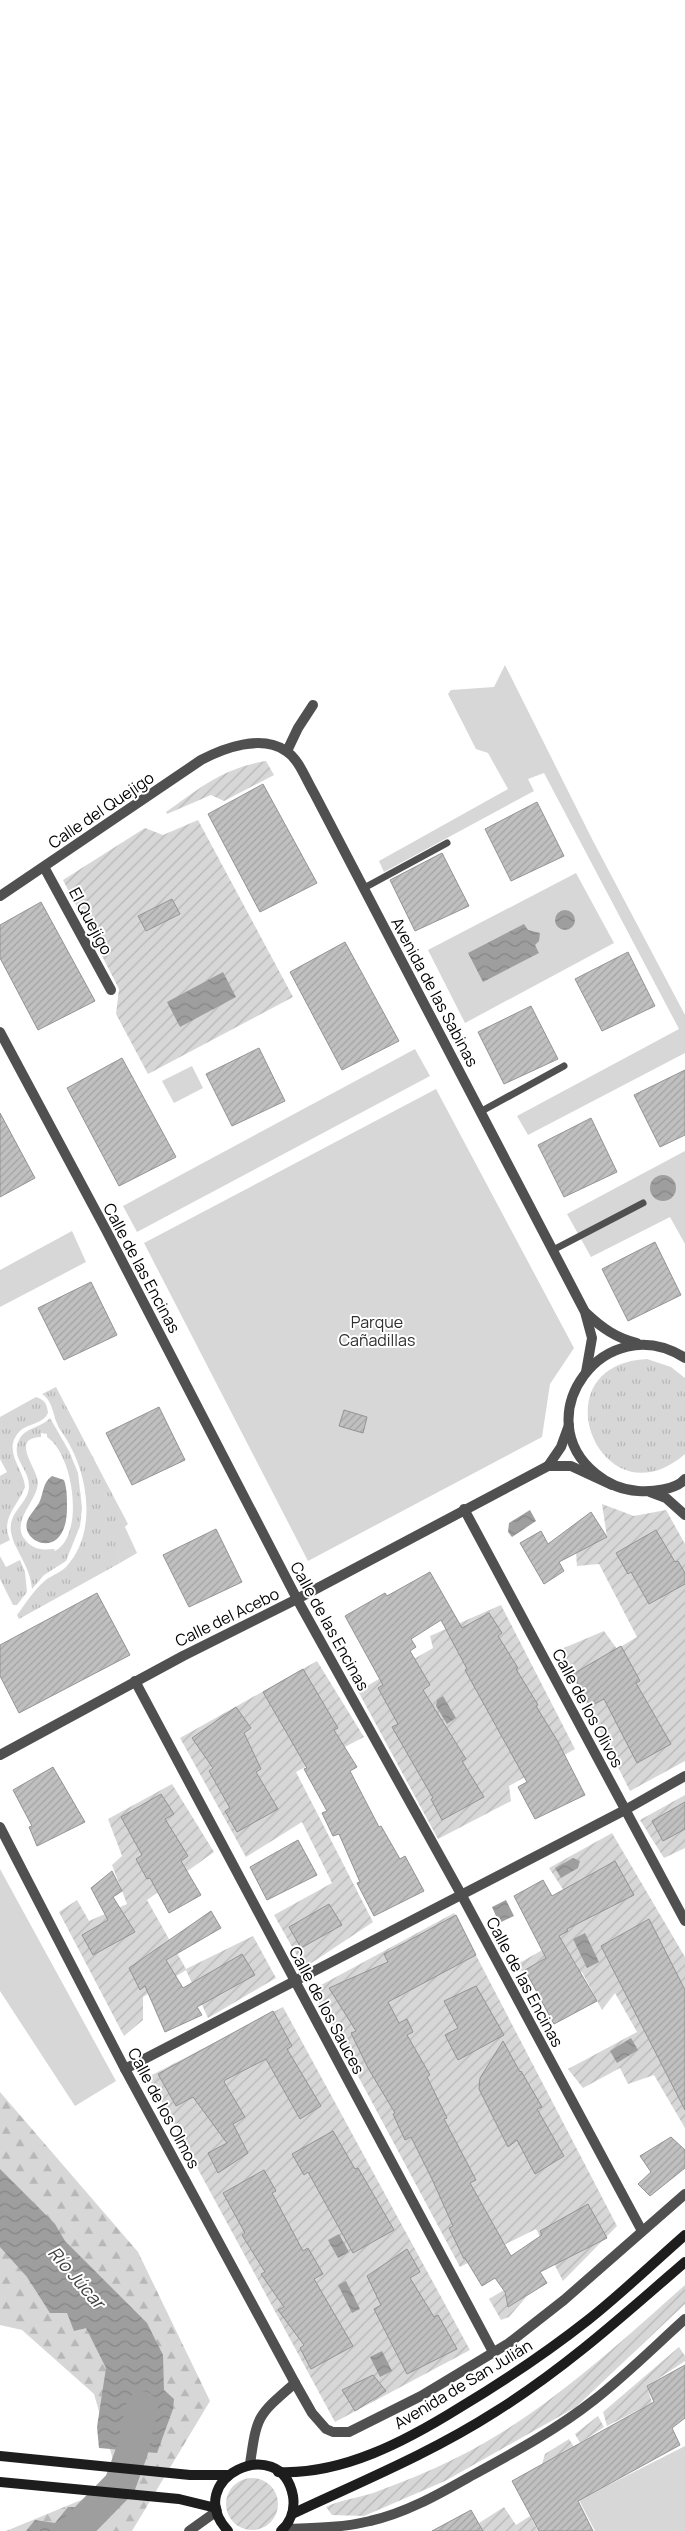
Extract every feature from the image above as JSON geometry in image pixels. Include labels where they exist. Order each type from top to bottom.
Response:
[{"type":"main road","name":"Avenida de San Julián","points":[[250,2464],[268,2466],[278,2472],[303,2472],[361,2458],[410,2436],[517,2373],[589,2319],[685,2235]]},
{"type":"main road","points":[[292,2514],[432,2448],[494,2413],[566,2363],[685,2262]]},
{"type":"main road","points":[[0,2456],[202,2476],[228,2475]]},
{"type":"main road","points":[[228,2531],[217,2510],[217,2493],[228,2475],[238,2468],[250,2464]]},
{"type":"main road","points":[[278,2472],[291,2488],[294,2501],[292,2514],[282,2530]]},
{"type":"main road","points":[[0,2482],[168,2498],[217,2510]]},
{"type":"street","points":[[287,751],[298,728],[313,705]]},
{"type":"street","name":"Calle del Quejigo","points":[[0,896],[201,760],[228,747],[260,744],[276,746],[287,751]]},
{"type":"street","name":"Avenida de las Sabinas","points":[[287,751],[294,758],[314,793],[585,1312],[592,1338],[586,1372]]},
{"type":"street","name":"El Quejigo","points":[[44,867],[111,990]]},
{"type":"street","name":"Calle de las Encinas","points":[[0,1032],[106,1230],[297,1599],[461,1894],[642,2231]]},
{"type":"street","name":"Avenida de las Sabinas","points":[[585,1312],[611,1333],[626,1341],[642,1344]]},
{"type":"street","points":[[685,1357],[664,1347],[642,1344],[620,1348],[609,1353],[586,1372],[574,1394],[570,1421],[573,1442],[584,1462],[592,1471],[612,1485],[623,1489],[647,1491],[666,1498],[685,1515]]},
{"type":"street","name":"Calle del Acebo","points":[[0,1755],[135,1681],[297,1599],[548,1466],[562,1448],[570,1421]]},
{"type":"street","name":"Calle del Acebo","points":[[548,1466],[571,1466],[612,1485]]},
{"type":"street","points":[[647,1491],[676,1484],[685,1479]]},
{"type":"street","name":"Calle de los Olivos","points":[[464,1509],[685,1921]]},
{"type":"street","name":"Calle de los Sauces","points":[[135,1681],[493,2352]]},
{"type":"street","points":[[125,2069],[625,1810],[685,1776]]},
{"type":"street","name":"Calle de los Olmos","points":[[0,1827],[125,2069],[305,2402]]},
{"type":"street","name":"Avenida de San Julián","points":[[305,2402],[326,2428],[333,2432],[350,2432],[421,2396],[493,2352],[564,2300],[685,2194]]},
{"type":"street","points":[[282,2530],[334,2527],[370,2522],[401,2511],[440,2493],[546,2433],[580,2410],[611,2386],[685,2319]]},
{"type":"street","points":[[250,2464],[257,2421],[262,2413],[295,2383]]},
{"type":"street","points":[[189,2531],[217,2510]]},
{"type":"lane","points":[[364,888],[447,843]]},
{"type":"lane","points":[[480,1112],[564,1066]]},
{"type":"lane","points":[[553,1250],[643,1203]]},
{"type":"green space","points":[[505,665],[592,839],[685,1015],[685,1053],[528,1135],[517,1116],[679,1029],[544,773],[528,779],[534,791],[384,872],[379,861],[508,789],[488,753],[476,749],[448,694],[451,690],[494,687]]},
{"type":"green space","points":[[266,761],[274,775],[224,801],[211,795],[167,814],[166,812],[190,795],[224,774],[251,764]]},
{"type":"green space","points":[[198,820],[293,997],[148,1074],[116,1014],[119,989],[63,880],[145,828],[163,835]]},
{"type":"green space","points":[[576,873],[614,943],[465,1023],[428,950]]},
{"type":"green space","points":[[415,1049],[430,1076],[137,1232],[123,1206]]},
{"type":"green space","points":[[192,1066],[203,1088],[174,1103],[162,1081]]},
{"type":"green space","name":"Parque Cañadillas","points":[[436,1089],[574,1348],[550,1384],[542,1437],[308,1561],[144,1243]]},
{"type":"green space","points":[[685,1151],[685,1244],[670,1217],[591,1257],[567,1214]]},
{"type":"green space","points":[[72,1231],[86,1262],[0,1307],[0,1270]]},
{"type":"green space","points":[[647,1359],[671,1367],[685,1378],[685,1454],[655,1471],[628,1471],[607,1458],[592,1436],[588,1411],[594,1387],[613,1368]]},
{"type":"green space","points":[[56,1387],[128,1524],[119,1537],[117,1553],[120,1563],[19,1619],[17,1615],[35,1591],[47,1579],[66,1567],[77,1552],[83,1535],[86,1517],[86,1499],[78,1462],[58,1427],[49,1401],[42,1394]]},
{"type":"green space","points":[[36,1397],[45,1403],[48,1413],[42,1420],[22,1429],[14,1439],[13,1453],[25,1487],[11,1512],[7,1525],[10,1540],[0,1545],[0,1476],[7,1472],[0,1459],[0,1417]]},
{"type":"green space","points":[[50,1418],[69,1451],[78,1473],[82,1508],[80,1526],[66,1561],[44,1575],[32,1589],[31,1580],[11,1532],[12,1519],[28,1493],[29,1487],[27,1475],[18,1458],[17,1447],[19,1440],[25,1432]],"holes":[[[41,1433],[47,1434],[47,1437],[56,1446],[64,1460],[72,1495],[73,1513],[70,1529],[64,1542],[55,1551],[54,1549],[40,1549],[28,1543],[22,1536],[21,1528],[22,1520],[38,1483],[26,1448],[27,1443],[32,1439],[41,1437]]]},
{"type":"green space","points":[[602,1504],[634,1516],[666,1510],[685,1544],[685,1761],[630,1791],[559,1650],[604,1631],[617,1649],[637,1637],[599,1564],[577,1566],[576,1553],[607,1537]]},
{"type":"green space","points":[[125,1527],[137,1553],[120,1563],[116,1544],[118,1535]]},
{"type":"green space","points":[[0,1556],[6,1567],[20,1560],[25,1572],[27,1592],[17,1605],[13,1605],[0,1579]]},
{"type":"green space","points":[[501,1605],[575,1749],[509,1786],[511,1801],[438,1839],[358,1691],[433,1648],[430,1636]]},
{"type":"green space","points":[[317,1661],[364,1737],[296,1772],[373,1922],[304,1968],[274,1915],[332,1883],[302,1822],[246,1857],[180,1738]]},
{"type":"green space","points":[[172,1784],[214,1852],[147,1900],[186,1969],[253,1936],[276,1978],[208,2018],[186,1970],[143,1997],[143,2020],[124,2036],[59,1912],[77,1900],[89,1921],[127,1904],[112,1865],[122,1856],[108,1819]]},
{"type":"green space","points":[[685,1795],[685,1848],[664,1858],[640,1820]]},
{"type":"green space","points":[[612,1833],[685,1957],[685,2128],[654,2075],[628,2084],[620,2068],[583,2088],[568,2069],[637,2032],[615,1993],[602,2010],[582,1972],[570,1976],[570,1972],[578,1967],[565,1947],[525,1970],[519,1972],[514,1966],[553,1944],[566,1894],[549,1868]]},
{"type":"green space","points":[[0,1869],[116,2081],[75,2106],[0,1991]]},
{"type":"green space","points":[[454,1913],[617,2226],[563,2281],[536,2229],[460,2267],[312,1990]]},
{"type":"green space","points":[[283,2007],[470,2350],[335,2422],[148,2077]]},
{"type":"green space","points":[[0,2092],[138,2252],[210,2401],[132,2531],[6,2531],[120,2484],[94,2394],[22,2330],[0,2325]]},
{"type":"green space","points":[[685,2285],[685,2304],[576,2407],[445,2481],[364,2516],[332,2515],[326,2507],[373,2493],[414,2477],[486,2442],[516,2423],[575,2380]]},
{"type":"green space","points":[[504,2290],[508,2307],[527,2296],[509,2317],[501,2320],[489,2299]]},
{"type":"green space","points":[[679,2347],[685,2356],[685,2361],[647,2386],[652,2403],[607,2426],[603,2412]]},
{"type":"green space","points":[[598,2416],[604,2427],[580,2443],[575,2434]]},
{"type":"green space","points":[[569,2439],[574,2447],[542,2464],[545,2454]]},
{"type":"green space","points":[[685,2446],[685,2531],[595,2531],[579,2500]]},
{"type":"green space","points":[[247,2478],[257,2478],[271,2485],[278,2499],[278,2509],[271,2523],[257,2530],[247,2530],[237,2526],[230,2519],[226,2509],[226,2499],[230,2489],[237,2482]]},
{"type":"green space","points":[[504,2507],[516,2525],[530,2516],[538,2531],[483,2531],[479,2523]]},
{"type":"water","points":[[565,910],[572,913],[575,920],[572,927],[565,930],[558,927],[555,920],[558,913]]},
{"type":"water","points":[[524,924],[528,930],[540,933],[539,941],[535,945],[539,953],[483,982],[468,953]]},
{"type":"water","points":[[223,972],[236,997],[180,1027],[167,1002]]},
{"type":"water","points":[[663,1175],[672,1179],[676,1188],[672,1197],[663,1201],[654,1197],[650,1188],[654,1179]]},
{"type":"water","points":[[52,1476],[64,1480],[65,1483],[67,1503],[65,1524],[60,1536],[52,1542],[44,1543],[36,1541],[30,1535],[27,1528],[28,1519],[39,1503],[46,1482]]},
{"type":"water","points":[[530,1510],[536,1521],[512,1537],[508,1532],[509,1523]]},
{"type":"water","points":[[443,1696],[456,1718],[447,1724],[436,1706],[437,1700]]},
{"type":"water","points":[[573,1858],[580,1861],[578,1868],[561,1878],[555,1868]]},
{"type":"water","points":[[506,1900],[514,1916],[499,1923],[492,1907]]},
{"type":"water","points":[[585,1933],[599,1962],[587,1968],[573,1939]]},
{"type":"water","points":[[631,2038],[638,2050],[617,2063],[610,2051]]},
{"type":"water","points":[[0,2169],[55,2224],[65,2241],[147,2323],[163,2355],[164,2390],[174,2399],[173,2409],[157,2453],[99,2448],[97,2427],[106,2368],[86,2328],[74,2331],[67,2313],[50,2313],[27,2277],[0,2247]]},
{"type":"water","points":[[339,2234],[349,2252],[338,2258],[328,2240]]},
{"type":"water","points":[[346,2281],[360,2309],[352,2313],[338,2285]]},
{"type":"water","points":[[382,2351],[392,2371],[380,2377],[370,2357]]},
{"type":"water","points":[[68,2507],[118,2508],[94,2531],[26,2531],[35,2520],[55,2523]]},
{"type":"building","points":[[263,784],[317,883],[260,912],[208,814]]},
{"type":"building","points":[[537,802],[564,856],[511,881],[485,829]]},
{"type":"building","points":[[442,853],[469,906],[415,931],[390,880]]},
{"type":"building","points":[[172,899],[180,914],[146,931],[138,916]]},
{"type":"building","points":[[41,902],[95,1001],[38,1030],[0,958],[0,925]]},
{"type":"building","points":[[345,942],[399,1041],[342,1070],[290,972]]},
{"type":"building","points":[[628,952],[655,1006],[602,1031],[575,979]]},
{"type":"building","points":[[531,1006],[558,1059],[504,1084],[478,1032]]},
{"type":"building","points":[[259,1048],[285,1101],[232,1126],[206,1074]]},
{"type":"building","points":[[122,1058],[176,1157],[119,1186],[67,1088]]},
{"type":"building","points":[[685,1070],[685,1135],[660,1147],[634,1095]]},
{"type":"building","points":[[0,1113],[35,1178],[0,1197]]},
{"type":"building","points":[[591,1118],[617,1172],[564,1197],[538,1145]]},
{"type":"building","points":[[655,1242],[681,1295],[628,1321],[602,1269]]},
{"type":"building","points":[[91,1282],[117,1335],[64,1360],[38,1308]]},
{"type":"building","points":[[159,1407],[185,1460],[132,1485],[106,1433]]},
{"type":"building","points":[[344,1410],[367,1417],[363,1433],[339,1426]]},
{"type":"building","points":[[591,1512],[607,1537],[559,1562],[564,1571],[544,1584],[520,1543],[541,1531],[548,1544]]},
{"type":"building","points":[[216,1529],[242,1582],[189,1607],[163,1555]]},
{"type":"building","points":[[656,1530],[675,1562],[678,1561],[685,1573],[685,1584],[649,1604],[631,1572],[628,1574],[616,1553]]},
{"type":"building","points":[[430,1572],[462,1628],[489,1613],[502,1633],[498,1636],[518,1668],[516,1669],[538,1705],[536,1706],[558,1742],[585,1795],[535,1819],[518,1787],[527,1782],[465,1670],[467,1669],[441,1620],[411,1639],[416,1647],[410,1651],[430,1685],[423,1690],[466,1759],[462,1761],[484,1797],[442,1820],[431,1799],[433,1798],[392,1727],[398,1724],[378,1688],[383,1685],[345,1616],[385,1593],[387,1596]]},
{"type":"building","points":[[97,1593],[130,1655],[19,1713],[0,1676],[0,1645]]},
{"type":"building","points":[[621,1646],[640,1681],[636,1683],[671,1744],[637,1763],[604,1699],[590,1706],[573,1674]]},
{"type":"building","points":[[303,1669],[338,1728],[334,1730],[357,1767],[350,1771],[379,1827],[381,1826],[400,1859],[405,1856],[424,1891],[374,1916],[357,1883],[360,1882],[339,1834],[333,1836],[322,1813],[327,1811],[304,1769],[307,1768],[263,1692]]},
{"type":"building","points":[[236,1707],[251,1728],[244,1733],[261,1769],[256,1772],[278,1809],[237,1832],[225,1811],[230,1808],[209,1771],[213,1768],[192,1738]]},
{"type":"building","points":[[53,1767],[85,1822],[37,1846],[29,1827],[32,1826],[13,1790]]},
{"type":"building","points":[[161,1794],[174,1814],[165,1819],[188,1856],[181,1861],[201,1895],[169,1913],[150,1878],[147,1879],[136,1859],[142,1855],[121,1817]]},
{"type":"building","points":[[685,1802],[685,1829],[663,1841],[652,1821]]},
{"type":"building","points":[[298,1840],[317,1875],[267,1900],[250,1867]]},
{"type":"building","points":[[615,1861],[634,1895],[567,1929],[568,1931],[559,1936],[597,2001],[554,2024],[525,1970],[546,1958],[514,1896],[543,1880],[552,1896]]},
{"type":"building","points":[[112,1871],[122,1891],[113,1897],[135,1932],[93,1955],[82,1935],[108,1920],[91,1888]]},
{"type":"building","points":[[329,1904],[342,1925],[301,1948],[289,1927]]},
{"type":"building","points":[[211,1911],[221,1928],[166,1960],[183,1988],[242,1954],[255,1975],[197,2007],[202,2015],[165,2032],[145,1986],[140,1990],[129,1968]]},
{"type":"building","points":[[456,1915],[476,1955],[388,2002],[399,2023],[407,2019],[413,2032],[407,2035],[430,2075],[427,2077],[447,2118],[444,2119],[476,2180],[470,2183],[511,2256],[542,2235],[540,2231],[588,2204],[607,2238],[540,2272],[547,2283],[508,2307],[505,2292],[495,2278],[482,2286],[464,2259],[449,2228],[453,2226],[432,2179],[411,2137],[405,2140],[393,2114],[395,2113],[368,2068],[351,2033],[356,2031],[329,1988],[388,1962],[384,1954]]},
{"type":"building","points":[[649,1919],[685,1990],[685,2110],[601,1946]]},
{"type":"building","points":[[476,1986],[504,2035],[458,2060],[445,2035],[458,2028],[444,2001]]},
{"type":"building","points":[[273,2011],[292,2046],[287,2049],[321,2106],[300,2119],[266,2059],[225,2080],[224,2082],[245,2117],[233,2124],[248,2153],[218,2173],[208,2153],[227,2143],[193,2097],[176,2106],[158,2074]]},
{"type":"building","points":[[503,2041],[542,2107],[537,2109],[564,2156],[535,2174],[517,2140],[508,2147],[479,2089],[480,2078]]},
{"type":"building","points":[[333,2131],[355,2169],[358,2168],[394,2230],[353,2253],[308,2172],[304,2175],[292,2154]]},
{"type":"building","points":[[671,2137],[685,2150],[685,2168],[650,2196],[638,2184],[651,2172],[640,2156]]},
{"type":"building","points":[[264,2170],[276,2191],[272,2193],[303,2251],[308,2248],[323,2274],[314,2279],[353,2346],[311,2369],[300,2348],[304,2345],[278,2310],[284,2307],[261,2274],[265,2272],[242,2235],[245,2233],[223,2193]]},
{"type":"building","points":[[407,2249],[420,2272],[410,2278],[434,2317],[438,2315],[457,2349],[407,2374],[374,2309],[381,2305],[367,2276]]},
{"type":"building","points":[[685,2365],[685,2418],[672,2428],[680,2445],[578,2501],[593,2531],[539,2531],[512,2481],[654,2402],[647,2386]]},
{"type":"building","points":[[373,2375],[386,2391],[355,2411],[342,2390]]},
{"type":"building","points":[[471,2510],[483,2531],[432,2531]]},
{"type":"waterway","name":"Río Júcar","points":[[74,2531],[120,2484],[132,2451],[142,2407]]}]
